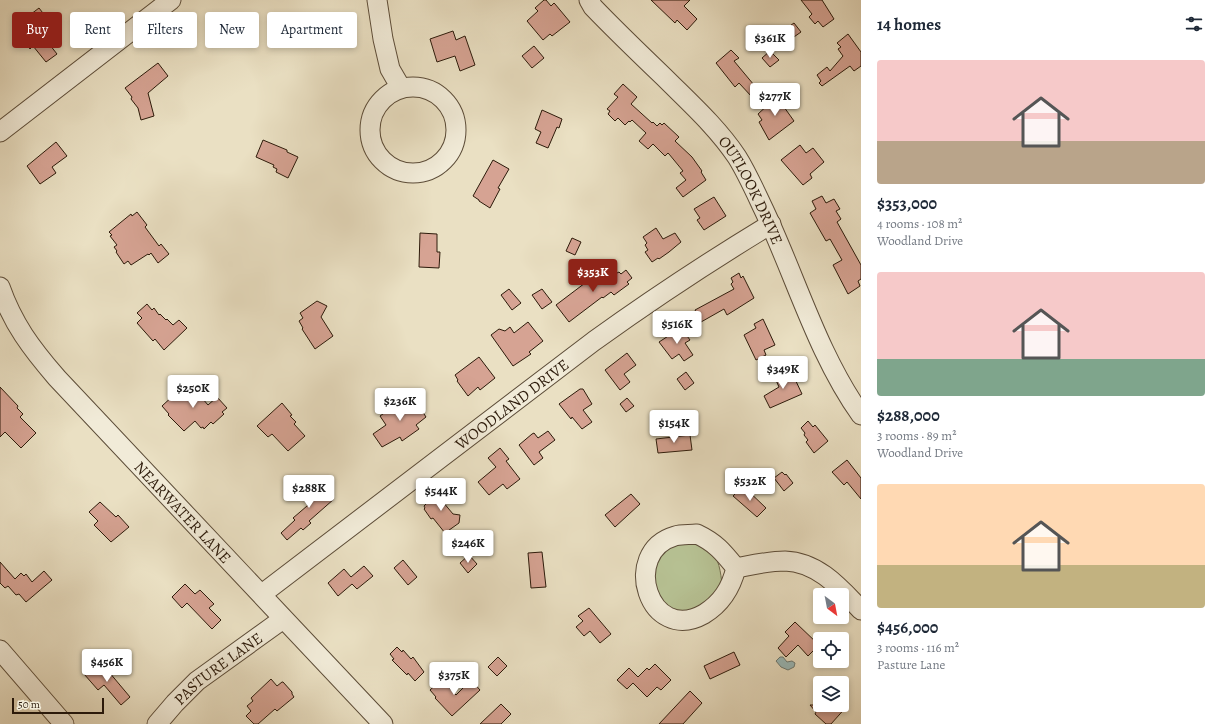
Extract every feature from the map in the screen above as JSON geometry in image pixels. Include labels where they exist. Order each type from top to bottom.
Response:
[{"type":"street","points":[[0,132],[171,0]]},
{"type":"street","points":[[377,0],[383,39],[390,69],[401,88]]},
{"type":"street","name":"OUTLOOK DRIVE","points":[[589,0],[626,41],[686,99],[726,142],[748,178],[771,224],[822,344],[850,400],[861,415]]},
{"type":"street","points":[[416,86],[430,90],[442,98],[451,109],[456,123],[456,137],[450,151],[441,162],[429,170],[414,173],[400,171],[387,164],[377,154],[371,141],[370,126],[373,114],[380,102],[389,94],[401,88],[416,86]]},
{"type":"street","name":"WOODLAND DRIVE","points":[[262,594],[594,341],[649,302],[729,249],[771,224]]},
{"type":"street","name":"NEARWATER LANE","points":[[0,287],[7,306],[21,333],[38,356],[383,724]]},
{"type":"street","points":[[697,534],[709,540],[720,549],[736,568],[733,581],[716,607],[702,615],[687,620],[675,620],[663,615],[652,603],[647,592],[645,573],[649,558],[659,544],[675,536],[697,534]]},
{"type":"street","points":[[736,568],[761,563],[786,561],[810,566],[828,578],[861,610]]},
{"type":"street","name":"PASTURE LANE","points":[[157,724],[175,703],[197,682],[284,619]]},
{"type":"street","points":[[0,650],[64,724]]},
{"type":"green space","points":[[690,542],[705,546],[715,556],[719,566],[722,585],[702,606],[688,611],[678,611],[669,607],[659,599],[652,576],[656,562],[663,550],[676,543]]},
{"type":"water","points":[[780,657],[783,657],[787,662],[792,661],[795,663],[794,667],[788,670],[781,667],[776,661]]},
{"type":"building","points":[[546,0],[551,6],[554,3],[570,22],[552,36],[550,34],[543,40],[527,21],[538,11],[535,8]]},
{"type":"building","points":[[651,0],[690,0],[684,6],[697,19],[687,30],[677,20],[675,23]]},
{"type":"building","points":[[801,0],[822,0],[834,19],[823,27],[818,21],[815,24],[809,17],[812,14]]},
{"type":"building","points":[[39,8],[42,12],[34,12]]},
{"type":"building","points":[[794,23],[801,32],[791,39],[784,30]]},
{"type":"building","points":[[453,31],[456,40],[465,36],[475,65],[460,71],[455,56],[437,62],[430,39]]},
{"type":"building","points":[[848,34],[861,52],[861,66],[854,71],[850,66],[822,86],[819,83],[821,81],[817,75],[827,67],[830,71],[843,56],[838,49],[841,47],[837,43]]},
{"type":"building","points":[[534,46],[544,58],[532,68],[522,56]]},
{"type":"building","points":[[35,48],[52,48],[57,54],[46,62]]},
{"type":"building","points":[[731,50],[739,58],[734,61],[759,91],[752,97],[739,83],[735,87],[716,63]]},
{"type":"building","points":[[770,51],[779,60],[770,67],[762,58]]},
{"type":"building","points":[[158,63],[168,76],[148,93],[154,116],[141,120],[138,108],[125,88]]},
{"type":"building","points":[[623,84],[637,97],[631,104],[652,123],[653,122],[657,126],[660,123],[662,125],[664,123],[679,137],[675,141],[692,157],[702,171],[701,172],[706,180],[683,197],[676,188],[686,180],[680,173],[683,171],[669,154],[668,153],[665,156],[653,144],[648,149],[639,141],[646,133],[632,120],[625,125],[618,118],[615,121],[608,114],[610,111],[607,109],[618,97],[614,94]]},
{"type":"building","points":[[778,92],[787,105],[784,107],[794,121],[769,140],[759,122],[762,120],[758,114],[770,103],[767,100]]},
{"type":"building","points":[[542,110],[562,119],[559,128],[557,127],[548,148],[536,143],[541,132],[535,129]]},
{"type":"building","points":[[263,140],[287,150],[287,152],[298,157],[288,178],[276,172],[277,169],[273,167],[274,165],[256,157]]},
{"type":"building","points":[[56,142],[67,156],[52,167],[56,173],[40,184],[27,166]]},
{"type":"building","points":[[800,145],[806,153],[813,148],[824,162],[810,174],[812,178],[803,185],[781,160]]},
{"type":"building","points":[[493,160],[509,169],[498,188],[500,189],[490,208],[473,196]]},
{"type":"building","points":[[822,196],[826,203],[834,199],[840,209],[836,211],[841,219],[837,222],[861,265],[861,279],[858,281],[860,286],[848,294],[833,265],[842,260],[830,239],[826,241],[810,213],[816,209],[812,201]]},
{"type":"building","points":[[714,197],[726,216],[704,230],[697,220],[700,218],[694,209]]},
{"type":"building","points":[[137,212],[147,225],[145,227],[159,246],[161,244],[169,254],[158,263],[151,253],[131,265],[128,261],[124,264],[116,252],[117,251],[114,247],[117,245],[110,236],[112,235],[109,232],[131,214],[132,216]]},
{"type":"building","points":[[656,228],[663,239],[675,233],[681,242],[659,259],[658,258],[652,262],[645,252],[648,250],[645,245],[647,243],[643,237]]},
{"type":"building","points":[[420,233],[437,234],[437,252],[440,252],[439,268],[419,267]]},
{"type":"building","points":[[572,238],[581,242],[575,255],[566,251]]},
{"type":"building","points":[[600,268],[609,277],[619,272],[621,274],[626,270],[632,278],[627,282],[629,284],[614,295],[611,292],[603,298],[602,297],[569,322],[556,305],[589,280],[588,278]]},
{"type":"building","points":[[739,273],[741,278],[743,276],[754,298],[727,315],[724,309],[701,322],[695,310],[734,289],[731,284],[733,282],[731,278]]},
{"type":"building","points":[[509,289],[521,303],[512,310],[501,295]]},
{"type":"building","points":[[542,289],[552,302],[542,309],[532,295]]},
{"type":"building","points":[[317,301],[327,306],[321,317],[333,336],[315,349],[302,329],[303,328],[299,321],[303,318],[300,313]]},
{"type":"building","points":[[147,304],[152,310],[154,308],[159,315],[160,314],[166,320],[167,319],[173,325],[179,320],[187,328],[164,350],[155,339],[153,341],[137,323],[142,318],[137,313]]},
{"type":"building","points":[[763,319],[775,345],[764,350],[766,355],[756,360],[744,335],[756,328],[754,324]]},
{"type":"building","points":[[528,322],[543,341],[529,352],[531,354],[513,366],[491,335],[499,329],[505,331],[510,327],[514,333]]},
{"type":"building","points":[[682,329],[690,340],[685,343],[693,355],[684,361],[679,354],[672,359],[659,342],[676,331],[677,332]]},
{"type":"building","points":[[627,353],[636,365],[624,374],[630,382],[620,390],[605,370]]},
{"type":"building","points":[[479,357],[495,378],[480,390],[478,387],[468,396],[457,381],[458,380],[455,375]]},
{"type":"building","points":[[789,371],[793,378],[794,377],[802,394],[770,408],[764,396],[779,387],[775,378]]},
{"type":"building","points":[[686,372],[694,383],[685,390],[677,379]]},
{"type":"building","points":[[0,387],[18,406],[17,408],[23,414],[20,417],[36,433],[21,448],[5,432],[0,437]]},
{"type":"building","points":[[190,388],[195,394],[197,392],[208,405],[217,397],[227,408],[222,412],[224,414],[213,424],[211,422],[204,429],[203,427],[201,428],[195,421],[184,431],[168,415],[169,414],[162,406],[179,389],[185,389],[187,391]]},
{"type":"building","points":[[580,389],[583,389],[592,404],[583,410],[592,422],[582,429],[572,417],[571,419],[559,404]]},
{"type":"building","points":[[413,397],[426,417],[416,425],[419,429],[402,441],[400,437],[382,447],[373,434],[386,425],[380,416],[408,399],[409,401]]},
{"type":"building","points":[[627,398],[634,406],[626,412],[620,404]]},
{"type":"building","points":[[282,403],[292,415],[290,416],[296,422],[294,424],[305,436],[288,451],[272,434],[268,437],[257,426]]},
{"type":"building","points":[[808,421],[813,427],[815,425],[828,441],[814,453],[806,442],[808,440],[801,428]]},
{"type":"building","points":[[548,431],[555,440],[539,452],[543,458],[534,465],[519,445],[534,433],[538,438]]},
{"type":"building","points":[[690,435],[692,450],[658,453],[656,439]]},
{"type":"building","points":[[500,448],[509,459],[506,461],[520,479],[507,489],[503,484],[489,495],[478,482],[496,467],[488,458]]},
{"type":"building","points":[[847,460],[861,478],[861,499],[847,482],[844,485],[832,472]]},
{"type":"building","points":[[782,472],[785,475],[786,474],[793,483],[784,491],[774,478]]},
{"type":"building","points":[[316,480],[334,499],[309,521],[311,523],[303,530],[301,528],[287,540],[281,533],[295,520],[293,518],[314,500],[305,490]]},
{"type":"building","points":[[743,486],[766,508],[757,517],[733,496]]},
{"type":"building","points":[[442,489],[449,498],[443,502],[453,514],[460,515],[459,523],[445,533],[433,518],[431,519],[424,509],[426,504],[425,502]]},
{"type":"building","points":[[631,494],[640,504],[615,527],[605,515]]},
{"type":"building","points":[[100,502],[116,517],[118,515],[129,527],[111,542],[94,525],[98,521],[89,512]]},
{"type":"building","points":[[542,552],[546,587],[531,588],[528,553]]},
{"type":"building","points":[[469,555],[477,564],[468,573],[460,563]]},
{"type":"building","points":[[403,560],[417,577],[408,585],[394,568]]},
{"type":"building","points":[[0,562],[15,579],[21,573],[24,576],[26,574],[32,582],[44,571],[52,580],[26,602],[19,594],[16,595],[8,586],[5,588],[0,583]]},
{"type":"building","points":[[364,566],[373,576],[357,589],[352,584],[338,596],[328,583],[344,569],[351,577]]},
{"type":"building","points":[[185,584],[195,594],[200,590],[214,604],[209,608],[221,620],[212,629],[187,603],[182,608],[172,597]]},
{"type":"building","points":[[589,608],[611,634],[600,643],[590,631],[584,636],[576,627],[583,621],[578,616]]},
{"type":"building","points":[[795,622],[813,639],[813,651],[808,656],[798,645],[786,657],[778,648],[789,636],[785,632]]},
{"type":"building","points":[[397,647],[402,652],[403,650],[411,659],[413,657],[424,672],[415,681],[392,660],[394,659],[390,654]]},
{"type":"building","points":[[734,652],[740,665],[710,679],[704,666]]},
{"type":"building","points":[[498,657],[507,666],[497,676],[488,667]]},
{"type":"building","points":[[96,663],[106,674],[109,672],[130,697],[121,705],[104,685],[98,690],[84,674]]},
{"type":"building","points":[[655,664],[671,680],[661,690],[657,687],[647,697],[633,683],[627,689],[617,680],[629,668],[638,677],[647,668],[649,670]]},
{"type":"building","points":[[271,679],[277,686],[283,682],[292,692],[294,697],[277,711],[275,709],[258,724],[254,724],[246,716],[251,711],[247,706],[253,701],[251,698]]},
{"type":"building","points":[[440,681],[446,688],[447,686],[456,695],[472,681],[480,690],[452,716],[435,698],[436,697],[430,690]]},
{"type":"building","points":[[690,691],[702,703],[683,724],[659,724]]},
{"type":"building","points":[[501,704],[511,714],[501,724],[480,724]]},
{"type":"building","points":[[816,712],[842,712],[831,724],[826,724],[815,714]]}]
